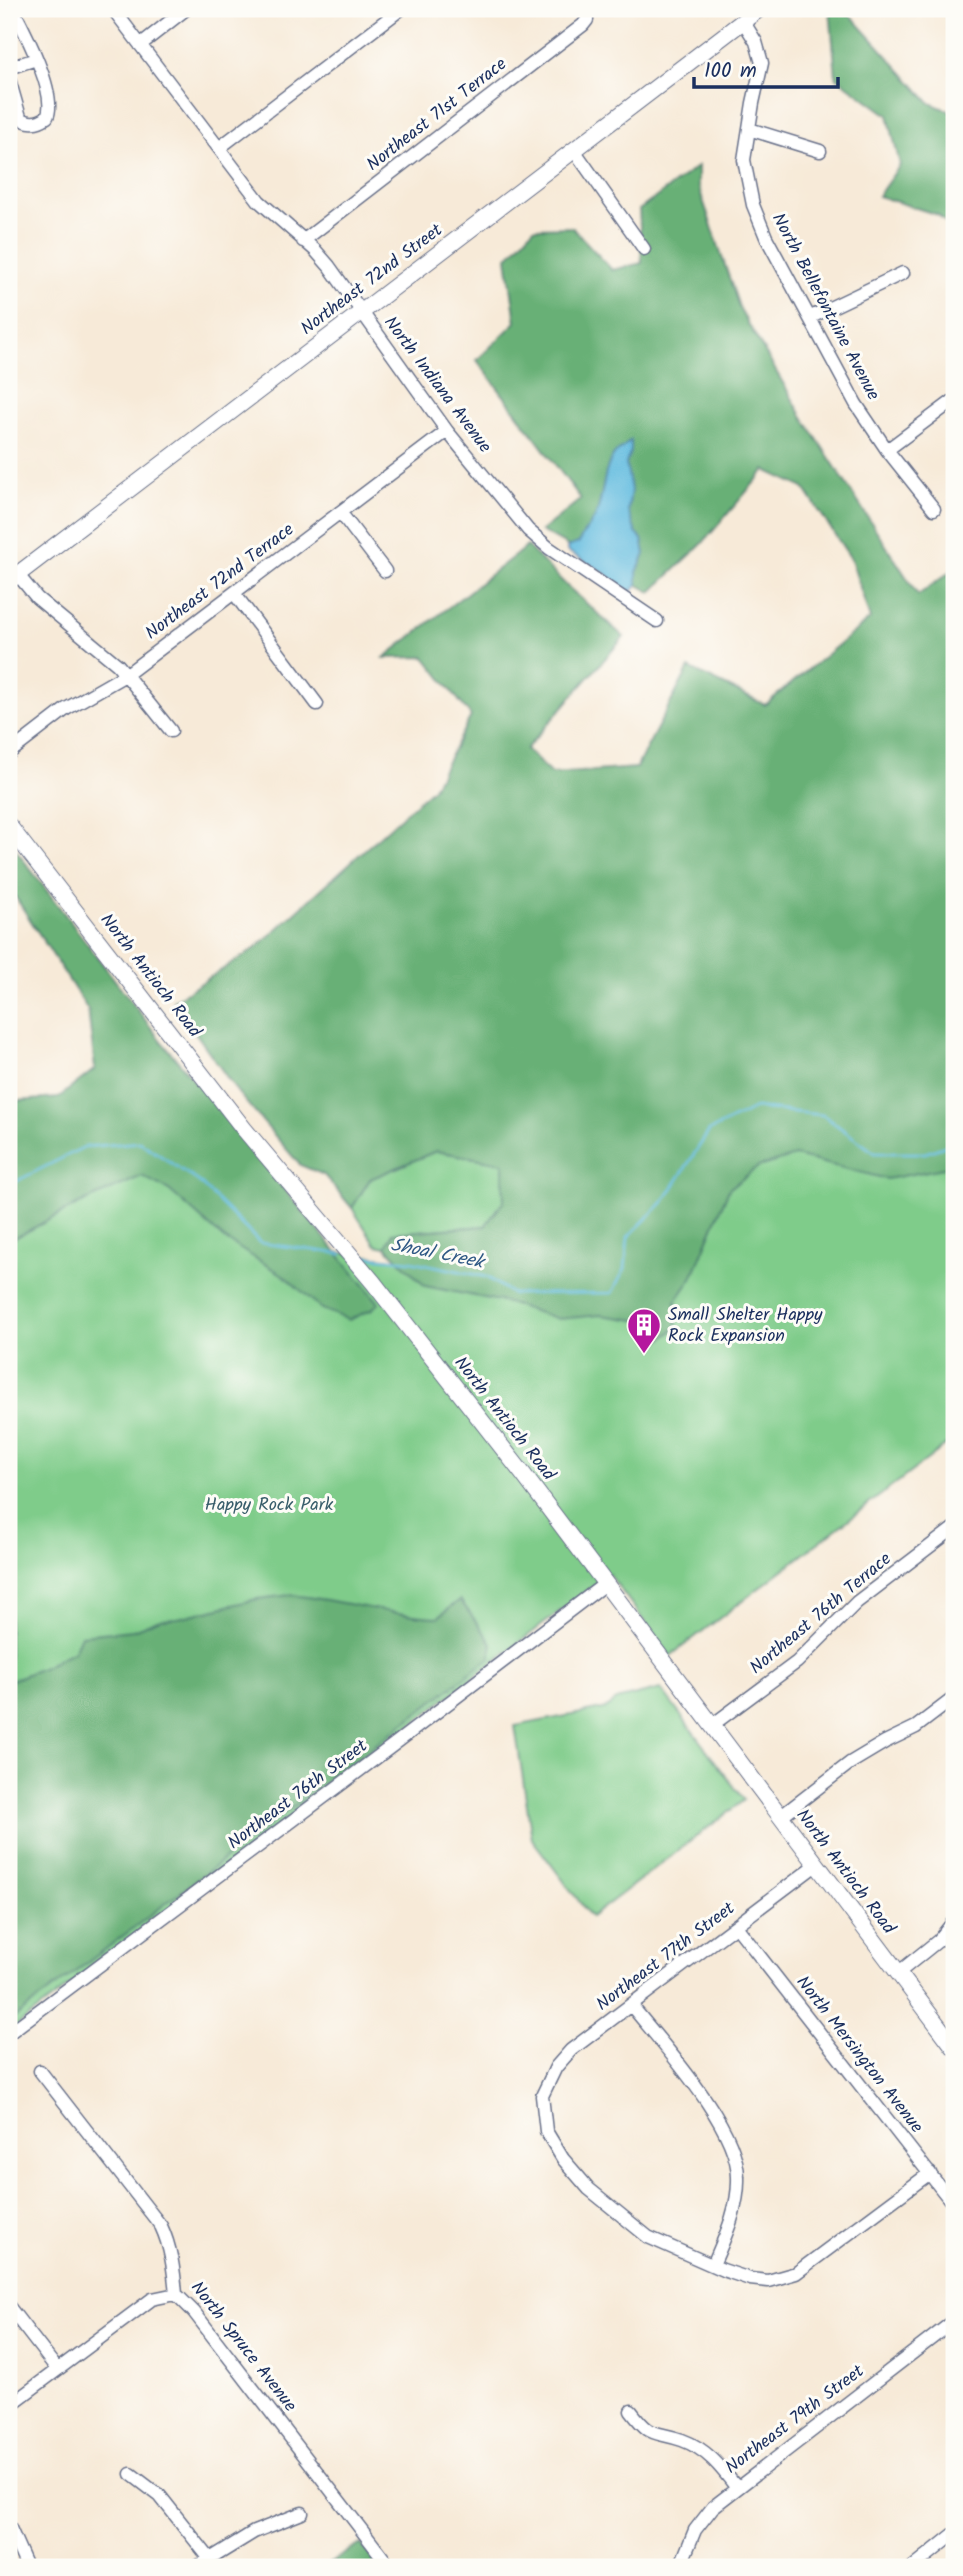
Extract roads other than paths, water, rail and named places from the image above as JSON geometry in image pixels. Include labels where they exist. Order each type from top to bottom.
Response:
[{"type":"street","points":[[9,79],[20,117],[32,123],[42,120],[50,111],[46,89],[36,59],[14,23],[12,9]]},
{"type":"street","name":"North Indiana Avenue","points":[[113,9],[259,201],[329,266],[447,431],[528,530],[549,548],[657,621]]},
{"type":"street","points":[[140,45],[186,9]]},
{"type":"street","points":[[219,148],[401,9]]},
{"type":"street","name":"Northeast 72nd Street","points":[[13,578],[759,9]]},
{"type":"street","name":"Northeast 71st Terrace","points":[[303,240],[583,25],[587,11]]},
{"type":"street","name":"North Bellefontaine Avenue","points":[[743,21],[756,42],[762,63],[744,160],[753,205],[766,237],[856,404],[887,450],[934,509]]},
{"type":"street","points":[[9,68],[36,59]]},
{"type":"street","points":[[749,129],[820,151]]},
{"type":"street","points":[[574,150],[644,249]]},
{"type":"street","points":[[811,317],[903,273]]},
{"type":"street","points":[[887,450],[954,400]]},
{"type":"street","name":"Northeast 72nd Terrace","points":[[9,753],[66,709],[127,674],[447,431]]},
{"type":"street","points":[[340,512],[384,571]]},
{"type":"street","points":[[13,578],[101,649],[127,674],[171,731]]},
{"type":"street","points":[[234,593],[317,704]]},
{"type":"street","name":"North Antioch Road","points":[[9,826],[244,1129],[373,1282],[606,1583],[954,2047]]},
{"type":"street","name":"Northeast 76th Terrace","points":[[711,1726],[808,1653],[820,1637],[857,1602],[954,1528]]},
{"type":"street","name":"Northeast 76th Street","points":[[9,2033],[606,1583]]},
{"type":"street","points":[[780,1817],[864,1754],[916,1727],[954,1698]]},
{"type":"street","name":"Northeast 77th Street","points":[[713,2265],[648,2237],[589,2189],[563,2159],[546,2131],[542,2096],[556,2067],[571,2050],[816,1865]]},
{"type":"street","points":[[898,1973],[939,1940],[954,1924]]},
{"type":"street","name":"North Mersington Avenue","points":[[736,1926],[954,2205]]},
{"type":"street","points":[[631,2005],[712,2109],[731,2143],[737,2162],[737,2197],[730,2225],[713,2265],[750,2279],[768,2281],[806,2269],[929,2173]]},
{"type":"street","name":"North Spruce Avenue","points":[[40,2071],[160,2226],[166,2237],[176,2294],[194,2312],[390,2567]]},
{"type":"street","points":[[9,2406],[152,2299],[176,2294]]},
{"type":"street","points":[[9,2307],[57,2369]]},
{"type":"street","name":"Northeast 79th Street","points":[[680,2567],[695,2530],[713,2507],[954,2321]]},
{"type":"street","points":[[631,2411],[644,2429],[681,2440],[709,2455],[736,2487]]},
{"type":"street","points":[[131,2474],[160,2496],[210,2559]]},
{"type":"street","points":[[197,2567],[254,2532],[302,2512]]},
{"type":"street","points":[[9,2526],[27,2567]]},
{"type":"street","points":[[918,2566],[954,2534]]},
{"type":"water","points":[[631,440],[631,451],[626,463],[631,490],[628,511],[636,533],[642,539],[645,554],[637,572],[637,586],[631,592],[567,551],[567,547],[579,543],[594,519],[610,461]]},
{"type":"waterway","name":"Shoal Creek","points":[[359,1256],[411,1261],[487,1277],[512,1294],[612,1293],[625,1269],[628,1237],[664,1201],[709,1131],[755,1108],[823,1115],[875,1153],[925,1153],[954,1143]]},
{"type":"waterway","name":"Shoal Creek","points":[[9,1185],[84,1147],[140,1142],[198,1181],[260,1243],[342,1254]]},
{"type":"place","name":"Small Shelter Happy Rock Expansion","points":[[644,1355]]},
{"type":"park label","name":"Happy Rock Park","points":[[269,1505]]}]
